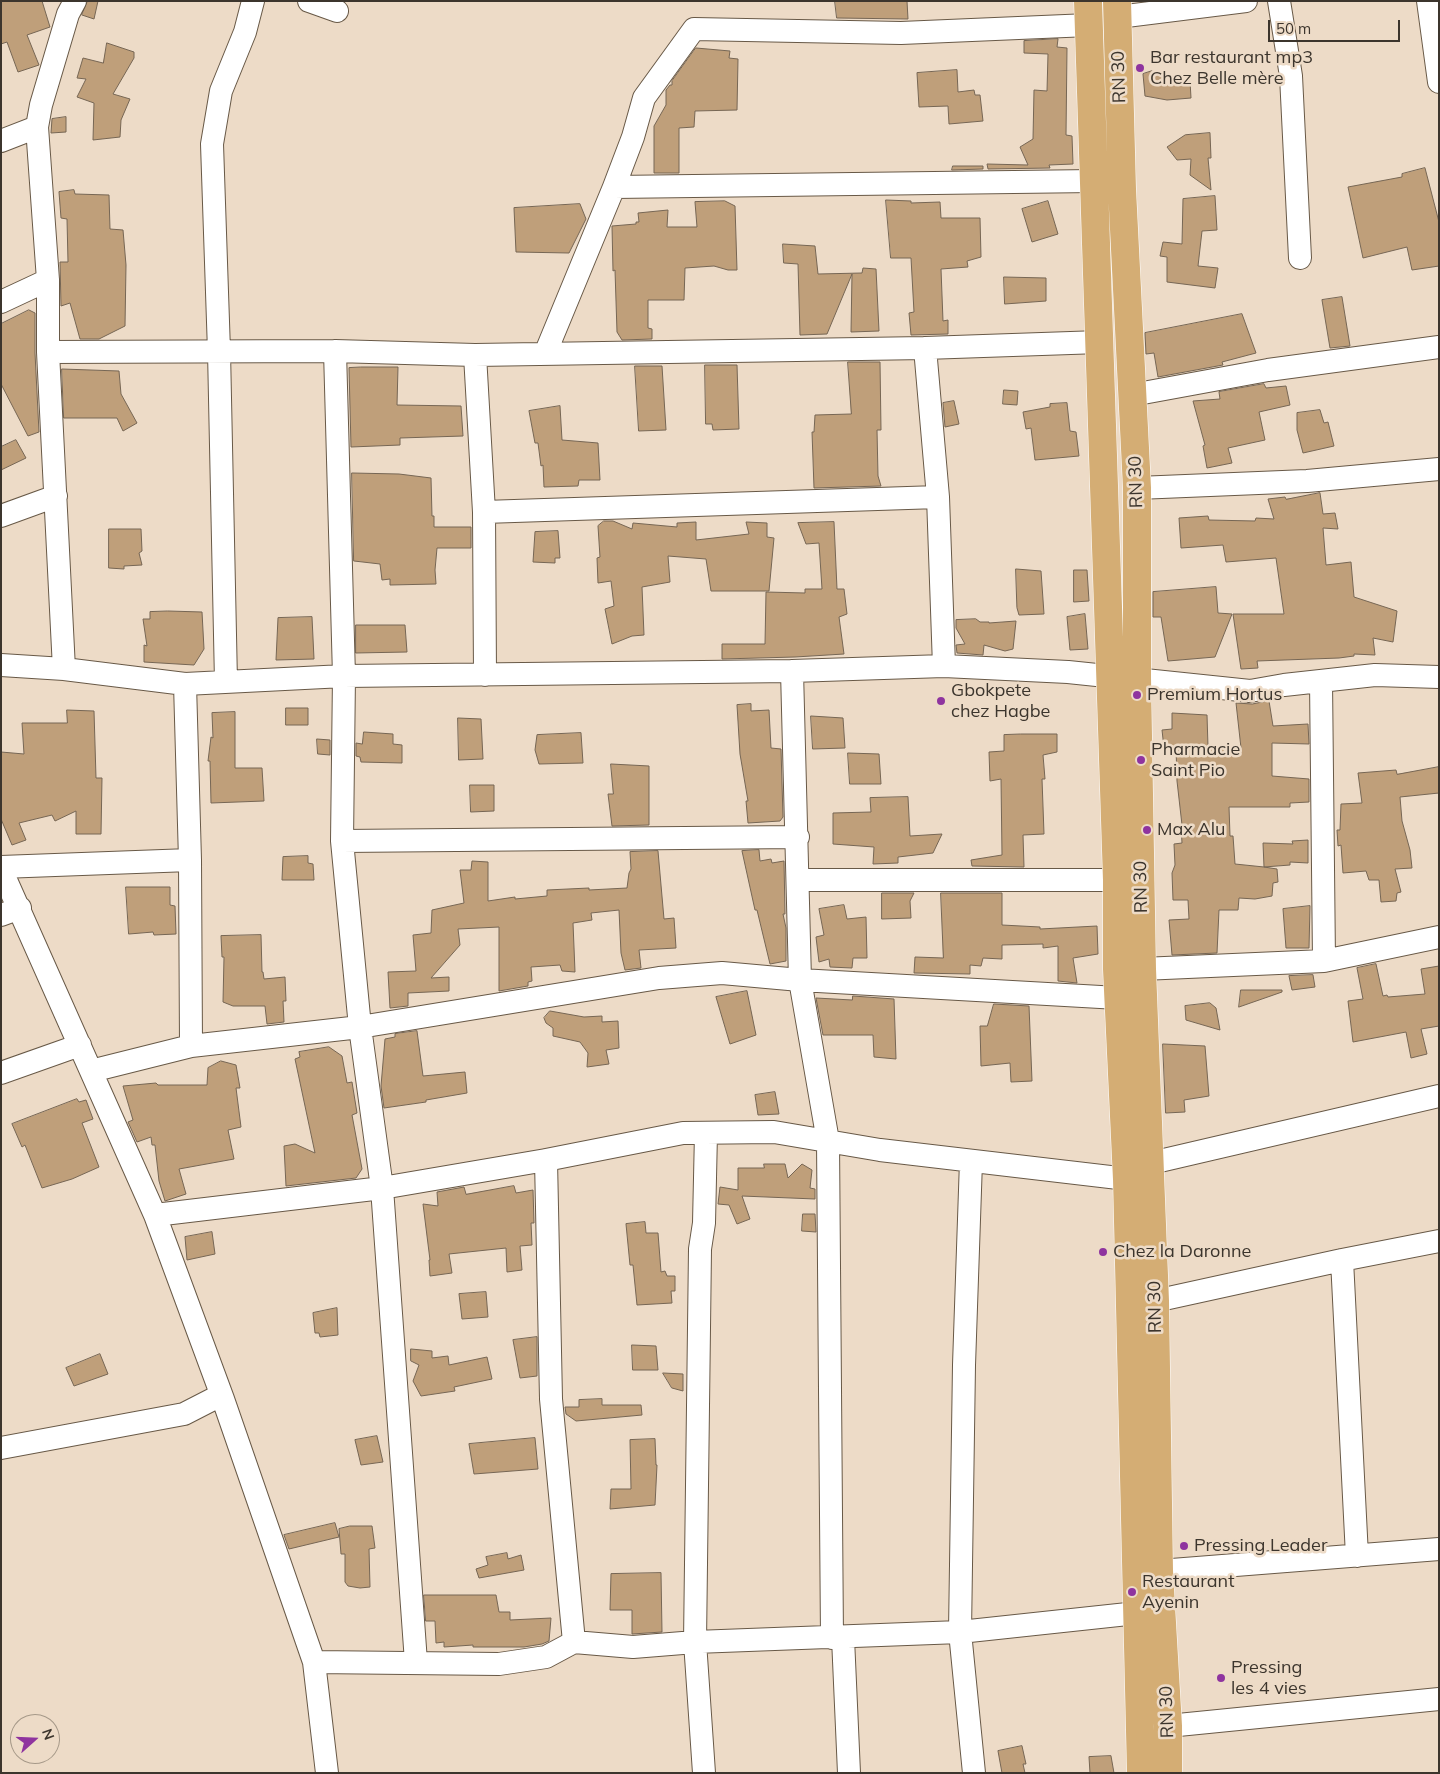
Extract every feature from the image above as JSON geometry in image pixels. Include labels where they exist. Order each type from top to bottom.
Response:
[{"type":"main road","name":"RN 30","points":[[1118,9],[1122,189],[1137,488],[1124,677],[1117,880],[1118,998],[1128,1179],[1141,1773]]},
{"type":"main road","name":"RN 30","points":[[1088,13],[1100,342],[1104,528],[1124,677],[1142,969],[1155,1301],[1159,1572],[1168,1726],[1168,1773]]},
{"type":"street","points":[[64,669],[48,352],[48,280],[38,127],[41,105],[68,14],[75,1]]},
{"type":"street","points":[[226,682],[219,351],[212,144],[221,91],[245,32],[253,1]]},
{"type":"street","points":[[310,1],[337,11]]},
{"type":"street","points":[[1118,9],[1246,1]]},
{"type":"street","points":[[1279,1],[1291,76],[1300,258]]},
{"type":"street","points":[[1428,1],[1439,82]]},
{"type":"street","points":[[545,354],[614,187],[633,137],[644,98],[694,29],[902,33],[1088,13]]},
{"type":"street","points":[[1,141],[38,127]]},
{"type":"street","points":[[614,187],[1094,181]]},
{"type":"street","points":[[1,302],[48,280]]},
{"type":"street","points":[[48,352],[335,351],[475,355],[925,348],[1100,342]]},
{"type":"street","points":[[1132,396],[1268,370],[1439,347]]},
{"type":"street","points":[[925,348],[938,497],[944,666]]},
{"type":"street","points":[[335,351],[344,676],[342,841],[360,1027],[382,1188],[416,1662]]},
{"type":"street","points":[[475,355],[484,512],[485,675]]},
{"type":"street","points":[[1137,488],[1307,481],[1439,469]]},
{"type":"street","points":[[1,516],[56,496]]},
{"type":"street","points":[[484,512],[938,497]]},
{"type":"street","points":[[1,665],[64,669],[185,684],[344,676],[792,671],[944,666],[1068,672],[1250,691],[1284,685],[1375,675],[1439,677]]},
{"type":"street","points":[[792,671],[798,837],[800,980],[828,1141],[838,1638],[849,1773]]},
{"type":"street","points":[[1321,681],[1324,960]]},
{"type":"street","points":[[185,684],[190,860],[191,1046]]},
{"type":"street","points":[[342,841],[798,837]]},
{"type":"street","points":[[190,860],[1,868],[11,912],[80,1045],[155,1215],[222,1395],[314,1662],[327,1773]]},
{"type":"street","points":[[799,880],[1117,880]]},
{"type":"street","points":[[1142,969],[1324,960],[1439,937]]},
{"type":"street","points":[[91,1071],[191,1046],[360,1027],[659,978],[722,973],[800,980],[1118,998]]},
{"type":"street","points":[[1,1073],[80,1045]]},
{"type":"street","points":[[1150,1163],[1439,1096]]},
{"type":"street","points":[[155,1215],[382,1188],[546,1160],[683,1133],[774,1132],[880,1150],[1128,1179]]},
{"type":"street","points":[[704,1773],[695,1642],[700,1259],[706,1182],[706,1133]]},
{"type":"street","points":[[546,1160],[551,1399],[574,1642]]},
{"type":"street","points":[[971,1161],[964,1365],[960,1632],[974,1773]]},
{"type":"street","points":[[1155,1301],[1439,1241]]},
{"type":"street","points":[[1342,1260],[1357,1556]]},
{"type":"street","points":[[1,1448],[184,1414],[222,1395]]},
{"type":"street","points":[[1159,1572],[1439,1549]]},
{"type":"street","points":[[314,1662],[499,1664],[546,1656],[574,1642],[633,1647],[695,1642],[960,1632],[1137,1613]]},
{"type":"street","points":[[1168,1726],[1439,1699]]},
{"type":"building","points":[[1,1],[42,1],[50,27],[27,35],[39,65],[18,72],[7,42],[1,44]]},
{"type":"building","points":[[88,1],[98,1],[94,19],[82,15]]},
{"type":"building","points":[[835,1],[907,1],[908,19],[837,18]]},
{"type":"building","points":[[1058,39],[1057,47],[1067,48],[1066,135],[1072,136],[1073,164],[1049,165],[1050,168],[988,169],[987,164],[1028,165],[1020,147],[1033,139],[1034,90],[1047,91],[1048,54],[1024,53],[1024,41]]},
{"type":"building","points":[[107,43],[134,52],[134,58],[113,94],[130,99],[121,120],[120,137],[93,140],[94,103],[77,97],[86,79],[77,78],[83,58],[103,63]]},
{"type":"building","points":[[696,48],[730,51],[729,58],[738,59],[737,110],[695,111],[694,127],[679,128],[679,173],[654,173],[654,126],[666,105],[666,90],[672,85],[672,81]]},
{"type":"building","points":[[957,70],[958,92],[974,90],[975,95],[980,95],[983,121],[949,124],[948,106],[919,107],[917,73]]},
{"type":"building","points":[[1152,71],[1165,79],[1190,81],[1191,98],[1167,100],[1145,96],[1143,74]]},
{"type":"building","points":[[66,117],[66,132],[51,133],[52,119]]},
{"type":"building","points":[[1210,133],[1211,158],[1208,158],[1211,190],[1190,175],[1191,159],[1177,160],[1167,147],[1185,135]]},
{"type":"building","points":[[953,166],[983,166],[983,169],[952,170]]},
{"type":"building","points":[[1425,168],[1439,222],[1439,266],[1412,270],[1407,247],[1363,258],[1348,187],[1402,177],[1402,174]]},
{"type":"building","points":[[74,190],[75,194],[109,195],[110,229],[123,230],[126,265],[125,326],[99,339],[80,339],[70,303],[61,306],[60,262],[68,262],[67,219],[61,218],[59,192]]},
{"type":"building","points":[[1215,196],[1217,230],[1202,231],[1198,266],[1218,268],[1215,288],[1167,282],[1167,257],[1160,256],[1163,242],[1182,244],[1183,199]]},
{"type":"building","points":[[886,200],[911,201],[911,203],[940,202],[941,218],[980,218],[981,257],[967,261],[968,267],[941,269],[943,321],[948,320],[948,334],[911,335],[909,313],[914,312],[911,258],[891,258]]},
{"type":"building","points":[[725,201],[735,206],[737,270],[728,270],[714,266],[685,268],[684,300],[648,300],[648,328],[652,329],[652,339],[622,340],[617,332],[612,226],[636,224],[636,222],[639,222],[638,213],[668,210],[667,227],[697,227],[695,202]]},
{"type":"building","points":[[1048,201],[1058,234],[1032,242],[1022,209]]},
{"type":"building","points":[[580,204],[586,219],[569,253],[516,252],[514,208]]},
{"type":"building","points":[[783,244],[815,246],[818,274],[862,273],[863,268],[876,269],[879,331],[851,332],[852,274],[827,334],[800,335],[798,264],[784,263]]},
{"type":"building","points":[[1004,277],[1046,278],[1046,301],[1005,304]]},
{"type":"building","points":[[1342,297],[1350,346],[1330,348],[1322,300]]},
{"type":"building","points":[[29,310],[35,313],[39,432],[28,436],[1,384],[1,324]]},
{"type":"building","points":[[1242,314],[1256,353],[1222,362],[1223,365],[1158,377],[1154,353],[1146,354],[1145,333]]},
{"type":"building","points":[[848,362],[880,362],[881,430],[877,430],[878,476],[881,486],[814,488],[812,432],[814,432],[815,415],[851,414]]},
{"type":"building","points":[[705,365],[737,365],[739,429],[713,430],[712,424],[706,424]]},
{"type":"building","points":[[635,366],[662,366],[666,430],[639,431]]},
{"type":"building","points":[[398,367],[397,405],[461,406],[463,436],[400,438],[400,445],[351,447],[349,368]]},
{"type":"building","points":[[62,369],[119,371],[121,394],[137,423],[123,431],[117,418],[64,418]]},
{"type":"building","points":[[1264,384],[1266,388],[1286,386],[1290,405],[1259,412],[1265,440],[1228,448],[1232,463],[1207,468],[1203,446],[1205,445],[1193,401],[1220,399],[1219,392]]},
{"type":"building","points":[[1004,390],[1018,391],[1017,405],[1003,404]]},
{"type":"building","points":[[954,401],[959,424],[945,427],[943,403]]},
{"type":"building","points":[[1067,403],[1070,431],[1076,432],[1079,456],[1035,460],[1031,428],[1026,429],[1023,412],[1050,407],[1050,404]]},
{"type":"building","points":[[560,406],[562,440],[598,443],[600,480],[579,480],[578,486],[544,487],[543,465],[541,466],[538,443],[535,443],[529,411]]},
{"type":"building","points":[[1320,410],[1324,423],[1328,422],[1334,446],[1303,453],[1297,430],[1297,413]]},
{"type":"building","points":[[16,440],[26,458],[1,470],[1,447]]},
{"type":"building","points":[[352,473],[399,474],[431,478],[434,527],[471,527],[471,548],[437,548],[436,584],[390,585],[390,579],[382,580],[380,564],[354,561]]},
{"type":"building","points":[[1320,493],[1323,514],[1335,513],[1338,529],[1323,528],[1326,565],[1351,562],[1354,597],[1397,611],[1393,642],[1373,638],[1375,655],[1354,654],[1354,656],[1339,658],[1257,661],[1258,668],[1241,669],[1233,614],[1284,614],[1276,558],[1226,562],[1223,545],[1181,548],[1179,518],[1208,516],[1209,520],[1255,521],[1256,518],[1274,519],[1268,499],[1285,497],[1286,499]]},
{"type":"building","points":[[604,521],[613,521],[632,529],[633,523],[677,527],[677,523],[696,522],[696,540],[749,534],[746,522],[767,523],[767,537],[774,538],[769,591],[711,591],[706,559],[668,556],[670,582],[642,587],[644,635],[632,636],[612,644],[605,609],[614,606],[611,581],[598,583],[597,558],[600,557],[598,526]]},
{"type":"building","points":[[834,522],[837,589],[844,589],[847,614],[839,617],[844,654],[722,659],[722,644],[765,644],[766,592],[805,593],[805,589],[822,589],[819,543],[806,544],[798,523]]},
{"type":"building","points":[[109,529],[141,529],[142,551],[139,553],[142,565],[124,566],[124,569],[109,568]]},
{"type":"building","points":[[558,531],[560,558],[555,558],[555,563],[533,562],[535,532]]},
{"type":"building","points":[[1016,569],[1041,571],[1044,614],[1019,615],[1017,608]]},
{"type":"building","points":[[1074,570],[1087,570],[1089,601],[1074,602]]},
{"type":"building","points":[[1216,587],[1218,613],[1232,614],[1215,657],[1168,661],[1161,617],[1153,617],[1153,592]]},
{"type":"building","points":[[150,612],[202,612],[204,649],[194,665],[144,662],[144,645],[147,646],[143,619],[150,619]]},
{"type":"building","points":[[1085,614],[1088,649],[1070,650],[1067,617]]},
{"type":"building","points":[[312,617],[314,659],[276,660],[278,618]]},
{"type":"building","points":[[976,619],[980,622],[989,623],[1016,621],[1013,649],[1005,651],[984,645],[983,655],[957,653],[956,645],[965,644],[956,628],[956,620]]},
{"type":"building","points":[[356,625],[405,625],[407,652],[356,653]]},
{"type":"building","points":[[1269,701],[1273,726],[1308,724],[1309,744],[1272,743],[1272,776],[1309,779],[1309,802],[1290,803],[1290,807],[1229,807],[1230,836],[1233,836],[1235,864],[1277,869],[1278,882],[1273,883],[1272,896],[1255,899],[1239,898],[1238,910],[1219,910],[1217,953],[1172,955],[1169,920],[1189,919],[1188,900],[1173,900],[1174,844],[1182,843],[1182,825],[1177,781],[1176,747],[1164,748],[1162,730],[1172,729],[1172,713],[1207,715],[1208,747],[1241,748],[1236,703],[1252,704]]},
{"type":"building","points":[[751,704],[751,711],[769,710],[771,748],[781,749],[783,817],[780,821],[748,823],[746,801],[748,801],[740,754],[737,705]]},
{"type":"building","points":[[286,708],[308,708],[308,725],[286,725]]},
{"type":"building","points":[[67,710],[94,711],[96,778],[102,778],[101,834],[76,834],[76,811],[55,821],[52,815],[19,823],[26,840],[12,845],[1,819],[1,752],[24,754],[22,723],[67,723]]},
{"type":"building","points":[[235,712],[235,768],[262,768],[264,801],[211,803],[210,761],[208,761],[211,737],[213,738],[212,713]]},
{"type":"building","points":[[811,716],[843,718],[845,748],[813,749]]},
{"type":"building","points":[[458,718],[481,719],[483,759],[459,760]]},
{"type":"building","points":[[364,732],[393,734],[393,744],[402,745],[402,763],[361,762],[360,757],[356,756],[356,743],[362,744]]},
{"type":"building","points":[[581,733],[583,763],[539,764],[535,750],[537,735]]},
{"type":"building","points":[[1057,734],[1057,752],[1043,755],[1045,779],[1042,779],[1044,834],[1023,835],[1024,867],[972,866],[971,860],[1002,855],[1001,779],[990,781],[989,752],[1004,751],[1004,735]]},
{"type":"building","points":[[317,739],[330,740],[330,755],[318,754]]},
{"type":"building","points":[[848,753],[879,754],[881,784],[850,784]]},
{"type":"building","points":[[611,764],[649,766],[649,825],[612,826],[608,794],[613,794]]},
{"type":"building","points":[[1439,767],[1439,793],[1400,797],[1402,821],[1410,850],[1412,868],[1395,869],[1401,892],[1397,893],[1396,901],[1381,902],[1379,880],[1369,880],[1366,871],[1343,873],[1341,845],[1338,846],[1337,830],[1340,830],[1341,804],[1362,803],[1358,773],[1396,770],[1397,774]]},
{"type":"building","points":[[470,785],[494,785],[494,811],[471,812]]},
{"type":"building","points":[[908,797],[910,836],[942,834],[933,853],[898,857],[898,863],[873,864],[874,847],[833,844],[833,813],[871,812],[870,798]]},
{"type":"building","points":[[1308,840],[1308,863],[1290,862],[1290,865],[1264,867],[1263,843],[1293,844],[1292,841]]},
{"type":"building","points":[[759,850],[760,861],[771,859],[772,863],[784,861],[785,914],[783,914],[786,928],[786,961],[770,964],[757,910],[755,910],[742,851]]},
{"type":"building","points":[[658,851],[664,919],[674,918],[676,948],[639,950],[641,968],[625,970],[621,953],[619,910],[591,913],[592,920],[573,923],[575,972],[562,971],[560,965],[531,967],[532,981],[528,982],[528,986],[499,991],[499,927],[458,929],[460,945],[431,978],[449,977],[449,991],[408,993],[408,1006],[390,1008],[388,972],[416,971],[413,935],[431,933],[432,910],[464,903],[460,870],[471,870],[472,861],[488,862],[488,901],[515,897],[515,899],[547,896],[547,890],[627,888],[631,869],[630,852]]},
{"type":"building","points":[[308,856],[308,863],[313,864],[314,880],[282,880],[283,857]]},
{"type":"building","points":[[126,887],[170,887],[170,905],[175,906],[176,934],[154,935],[153,932],[129,934]]},
{"type":"building","points":[[882,893],[914,893],[910,901],[911,918],[882,919]]},
{"type":"building","points":[[941,893],[1002,893],[1002,925],[1040,927],[1040,929],[1097,926],[1098,954],[1073,958],[1077,983],[1058,981],[1058,946],[1043,948],[1043,944],[1002,945],[1002,959],[983,958],[981,966],[970,965],[970,974],[914,973],[915,957],[943,958]]},
{"type":"building","points":[[844,905],[847,919],[866,917],[867,958],[853,958],[852,968],[830,967],[829,959],[819,962],[816,937],[824,935],[819,909]]},
{"type":"building","points":[[1310,906],[1309,948],[1286,948],[1283,909]]},
{"type":"building","points":[[261,935],[262,972],[264,979],[285,977],[286,1001],[283,1001],[284,1022],[267,1024],[265,1006],[233,1006],[223,1002],[224,957],[222,957],[221,936]]},
{"type":"building","points":[[1376,964],[1383,996],[1387,995],[1388,997],[1425,994],[1421,969],[1439,966],[1439,1026],[1421,1029],[1427,1054],[1411,1058],[1406,1032],[1353,1042],[1348,1001],[1363,999],[1357,968]]},
{"type":"building","points":[[1313,975],[1315,987],[1292,990],[1289,976]]},
{"type":"building","points":[[1241,990],[1282,990],[1282,992],[1239,1007]]},
{"type":"building","points":[[747,991],[756,1035],[730,1044],[716,997]]},
{"type":"building","points":[[853,996],[894,999],[896,1059],[874,1057],[873,1035],[823,1035],[816,998],[852,1000]]},
{"type":"building","points":[[1210,1003],[1216,1008],[1220,1030],[1186,1020],[1185,1006]]},
{"type":"building","points":[[994,1004],[1029,1006],[1032,1081],[1011,1082],[1010,1063],[981,1066],[980,1026],[987,1026]]},
{"type":"building","points":[[550,1011],[584,1017],[602,1016],[602,1022],[618,1021],[619,1048],[606,1050],[609,1064],[587,1067],[588,1053],[580,1042],[553,1036],[553,1028],[546,1023],[544,1018]]},
{"type":"building","points":[[417,1031],[423,1076],[465,1072],[467,1093],[426,1100],[426,1102],[384,1108],[381,1086],[385,1039],[395,1037],[395,1034]]},
{"type":"building","points":[[1163,1044],[1205,1046],[1209,1096],[1184,1100],[1185,1112],[1166,1113]]},
{"type":"building","points":[[329,1047],[342,1056],[347,1083],[352,1082],[357,1113],[352,1115],[362,1169],[356,1178],[286,1186],[284,1146],[295,1144],[315,1153],[295,1059],[300,1057],[299,1052]]},
{"type":"building","points":[[221,1061],[236,1065],[240,1088],[236,1088],[241,1127],[228,1130],[234,1159],[179,1169],[186,1194],[165,1201],[159,1181],[155,1145],[152,1145],[151,1137],[137,1142],[128,1122],[133,1120],[123,1086],[156,1083],[158,1085],[207,1085],[208,1068]]},
{"type":"building","points":[[775,1092],[779,1114],[758,1115],[755,1095]]},
{"type":"building","points":[[77,1099],[79,1102],[86,1100],[93,1119],[82,1123],[99,1167],[72,1179],[42,1188],[25,1145],[22,1147],[12,1124]]},
{"type":"building","points":[[764,1164],[785,1164],[788,1178],[802,1164],[812,1170],[810,1188],[815,1189],[815,1199],[742,1196],[750,1219],[737,1224],[729,1205],[718,1204],[720,1187],[738,1190],[738,1168],[764,1168]]},
{"type":"building","points":[[514,1186],[516,1193],[533,1190],[534,1223],[531,1223],[532,1245],[520,1246],[522,1270],[507,1272],[506,1248],[449,1254],[452,1273],[430,1276],[430,1260],[423,1204],[438,1206],[437,1192],[464,1187],[466,1194]]},
{"type":"building","points":[[803,1214],[815,1214],[816,1232],[802,1231]]},
{"type":"building","points":[[645,1222],[646,1233],[658,1233],[661,1272],[665,1271],[667,1276],[675,1276],[675,1291],[671,1291],[672,1303],[637,1305],[633,1265],[630,1265],[626,1224]]},
{"type":"building","points":[[212,1232],[215,1254],[187,1260],[185,1237]]},
{"type":"building","points":[[486,1292],[488,1317],[462,1319],[459,1294]]},
{"type":"building","points":[[337,1308],[338,1335],[320,1337],[319,1333],[315,1333],[313,1313]]},
{"type":"building","points":[[537,1337],[537,1376],[520,1378],[513,1340]]},
{"type":"building","points":[[632,1345],[656,1346],[658,1370],[633,1370]]},
{"type":"building","points":[[411,1349],[432,1351],[432,1358],[448,1356],[449,1365],[487,1357],[492,1379],[454,1387],[455,1391],[421,1396],[413,1381],[419,1365],[411,1361]]},
{"type":"building","points":[[100,1354],[108,1374],[74,1386],[66,1368]]},
{"type":"building","points":[[663,1373],[683,1374],[683,1391],[672,1388]]},
{"type":"building","points":[[602,1399],[602,1405],[641,1405],[642,1415],[576,1421],[566,1414],[565,1407],[579,1407],[579,1400]]},
{"type":"building","points":[[377,1436],[383,1462],[361,1465],[355,1440]]},
{"type":"building","points":[[535,1438],[538,1469],[474,1474],[469,1444]]},
{"type":"building","points":[[655,1439],[657,1465],[655,1505],[610,1509],[611,1489],[631,1489],[630,1440]]},
{"type":"building","points":[[335,1523],[339,1537],[289,1549],[284,1535]]},
{"type":"building","points":[[350,1526],[372,1526],[375,1548],[369,1549],[370,1587],[348,1586],[345,1582],[345,1554],[341,1554],[339,1529]]},
{"type":"building","points":[[507,1553],[508,1559],[521,1555],[524,1570],[479,1578],[476,1569],[488,1565],[486,1557]]},
{"type":"building","points":[[661,1573],[662,1632],[632,1634],[632,1610],[610,1610],[611,1574]]},
{"type":"building","points":[[424,1595],[496,1595],[499,1612],[510,1612],[510,1620],[551,1618],[549,1641],[524,1647],[473,1647],[473,1645],[444,1647],[444,1642],[436,1643],[435,1621],[426,1621]]},
{"type":"building","points":[[1022,1746],[1026,1764],[1023,1764],[1025,1773],[1002,1773],[998,1751]]},
{"type":"building","points":[[1111,1756],[1114,1773],[1090,1773],[1089,1757]]},
{"type":"place","name":"Bar restaurant mp3 Chez Belle mère","points":[[1140,68]]},
{"type":"place","name":"Premium Hortus","points":[[1137,695]]},
{"type":"place","name":"Gbokpete chez Hagbe","points":[[941,701]]},
{"type":"place","name":"Pharmacie Saint Pio","points":[[1141,760]]},
{"type":"place","name":"Max Alu","points":[[1147,830]]},
{"type":"place","name":"Chez la Daronne","points":[[1103,1252]]},
{"type":"place","name":"Pressing Leader","points":[[1184,1546]]},
{"type":"place","name":"Restaurant Ayenin","points":[[1132,1592]]},
{"type":"place","name":"Pressing les 4 vies","points":[[1221,1678]]}]
